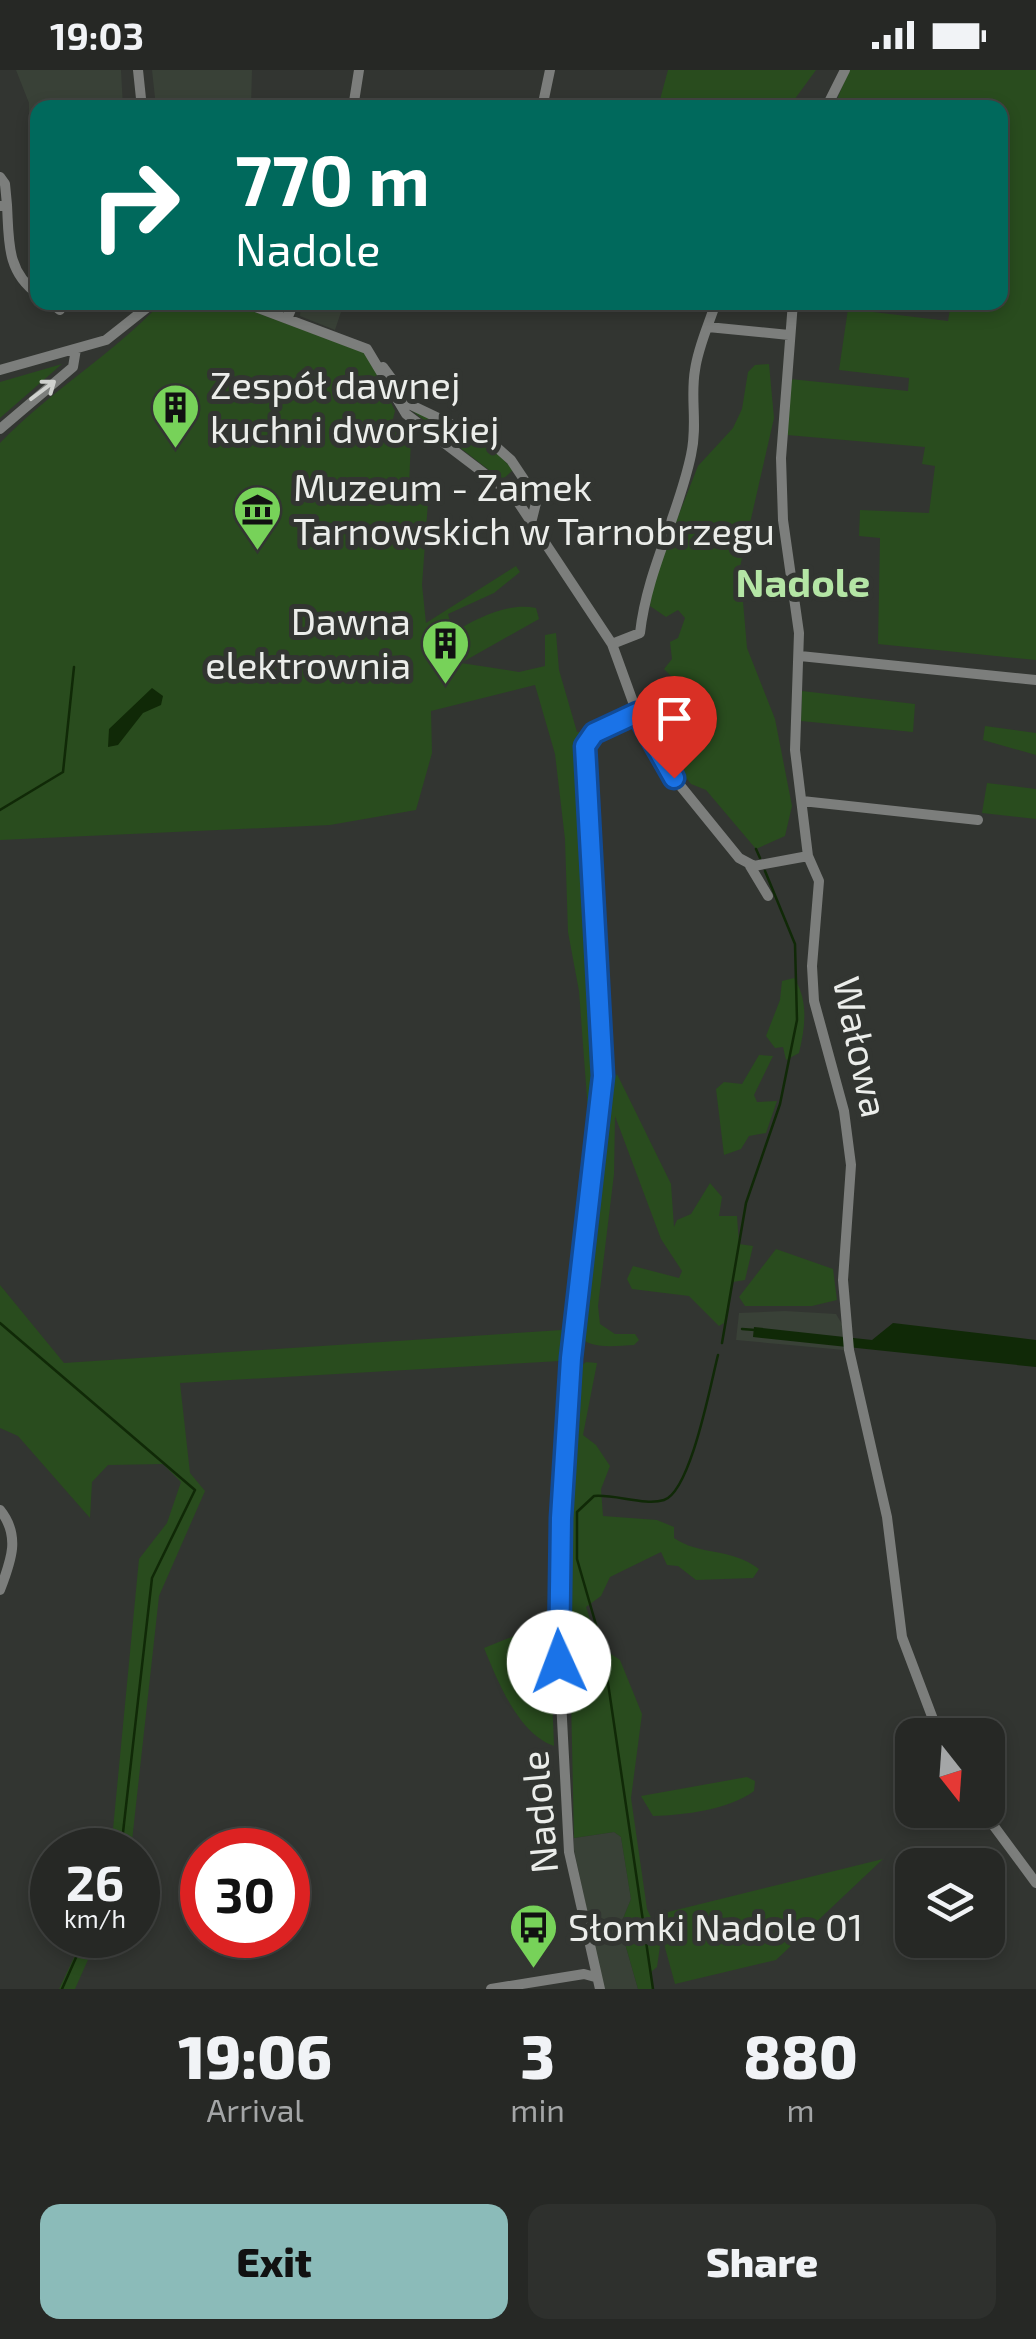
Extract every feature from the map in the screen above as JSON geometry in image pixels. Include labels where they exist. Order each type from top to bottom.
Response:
[{"type":"street","points":[[138,70],[141,100]]},
{"type":"street","points":[[354,100],[359,70]]},
{"type":"street","points":[[544,100],[550,70]]},
{"type":"street","points":[[830,100],[845,70]]},
{"type":"street","points":[[0,177],[13,266],[30,288]]},
{"type":"street","points":[[0,370],[106,340],[144,310]]},
{"type":"street","points":[[263,310],[367,350],[394,378],[410,405],[478,434],[511,460],[537,499],[532,520]]},
{"type":"street","points":[[287,319],[291,310]]},
{"type":"street","points":[[612,644],[640,634],[651,568],[675,516],[692,451],[698,412],[694,372],[713,310]]},
{"type":"street","name":"Wałowa","points":[[792,310],[782,507],[800,656],[795,750],[808,856],[819,881],[812,966],[814,1002],[844,1112],[851,1164],[843,1280],[849,1350],[887,1518],[902,1637],[933,1718]]},
{"type":"street","points":[[708,327],[789,335]]},
{"type":"street","points":[[0,429],[73,367],[76,349]]},
{"type":"street","points":[[380,365],[406,414],[503,488],[532,520],[612,644],[637,713],[674,778],[750,866],[768,896]]},
{"type":"street","points":[[800,656],[1036,680]]},
{"type":"street","name":"Nadole","points":[[600,1989],[594,1983],[569,1852],[557,1624],[572,1348],[603,1076],[583,755],[594,733],[637,713]]},
{"type":"street","points":[[802,801],[978,820]]},
{"type":"street","points":[[750,866],[808,856]]},
{"type":"street","points":[[0,1510],[12,1530],[14,1546],[0,1590]]},
{"type":"street","points":[[995,1828],[1036,1884]]},
{"type":"street","points":[[490,1989],[584,1974],[594,1983]]},
{"type":"shaded area","points":[[16,70],[121,70],[123,100],[30,100],[29,144],[29,103]]},
{"type":"shaded area","points":[[152,70],[252,70],[251,100],[155,100]]},
{"type":"shaded area","points":[[668,70],[816,70],[794,100],[660,100]]},
{"type":"shaded area","points":[[849,70],[1036,70],[1036,660],[878,644],[880,538],[859,536],[860,510],[929,513],[935,466],[922,464],[925,447],[787,435],[790,379],[908,391],[909,378],[839,370],[848,310],[948,321],[950,310],[1008,310],[1008,100],[837,100]]},
{"type":"shaded area","points":[[154,310],[249,310],[368,354],[395,411],[392,423],[411,438],[409,487],[429,488],[422,585],[426,623],[516,566],[520,572],[494,593],[448,614],[453,632],[514,607],[536,608],[539,619],[461,663],[519,672],[545,666],[545,635],[556,633],[559,670],[577,732],[587,732],[580,751],[600,1062],[590,1138],[579,991],[568,932],[565,839],[555,754],[535,685],[431,711],[432,753],[416,810],[330,825],[0,840],[0,443]]},
{"type":"shaded area","points":[[300,310],[342,310],[335,330],[300,316]]},
{"type":"shaded area","points":[[62,364],[0,418],[0,382]]},
{"type":"shaded area","points":[[769,364],[774,418],[740,567],[747,648],[775,719],[792,806],[785,836],[756,849],[706,790],[691,784],[680,770],[665,727],[666,692],[669,688],[676,692],[683,688],[664,669],[672,659],[670,642],[678,638],[685,618],[678,610],[666,617],[650,606],[655,575],[698,466],[733,428],[742,409],[748,372],[755,365]]},
{"type":"shaded area","points":[[407,407],[486,440],[513,470],[502,480]]},
{"type":"shaded area","points":[[152,688],[163,696],[161,705],[143,713],[118,745],[108,747],[109,729]]},
{"type":"shaded area","points":[[802,691],[915,704],[913,732],[801,721]]},
{"type":"shaded area","points":[[985,726],[1036,733],[1036,755],[983,740]]},
{"type":"shaded area","points":[[987,783],[1036,789],[1036,819],[982,813]]},
{"type":"shaded area","points":[[794,978],[804,1005],[804,1024],[799,1053],[786,1060],[783,1047],[775,1048],[766,1036],[780,1000],[782,981]]},
{"type":"shaded area","points":[[759,1055],[773,1056],[754,1095],[757,1102],[777,1101],[766,1133],[749,1136],[741,1149],[724,1155],[716,1089],[724,1082],[742,1084]]},
{"type":"shaded area","points":[[617,1074],[671,1184],[674,1227],[677,1220],[691,1214],[710,1183],[722,1197],[719,1216],[737,1216],[739,1244],[753,1246],[745,1280],[733,1282],[724,1323],[719,1326],[689,1296],[632,1289],[627,1279],[633,1266],[679,1278],[682,1271],[661,1239],[615,1116],[614,1174],[598,1306],[600,1324],[615,1334],[635,1334],[639,1340],[634,1345],[603,1346],[577,1335],[607,1095]]},
{"type":"shaded area","points":[[776,1249],[833,1269],[837,1300],[812,1306],[745,1306],[739,1297]]},
{"type":"shaded area","points":[[0,1285],[64,1363],[562,1330],[560,1361],[180,1383],[190,1473],[205,1491],[159,1596],[133,1828],[113,1828],[139,1559],[167,1523],[181,1482],[163,1464],[108,1465],[92,1482],[90,1518],[18,1436],[0,1428]]},
{"type":"shaded area","points":[[739,1313],[836,1314],[842,1324],[844,1350],[736,1340]]},
{"type":"shaded area","points":[[893,1323],[1036,1340],[1036,1367],[753,1337],[754,1327],[872,1340]]},
{"type":"shaded area","points":[[586,1362],[597,1363],[583,1435],[596,1445],[610,1466],[601,1489],[603,1516],[657,1520],[674,1527],[674,1538],[684,1544],[737,1557],[759,1569],[753,1578],[696,1580],[678,1566],[667,1565],[661,1552],[610,1577],[601,1596],[586,1607],[599,1646],[620,1660],[642,1714],[631,1798],[647,1909],[661,1939],[657,1967],[651,1972],[652,1989],[638,1989],[620,1926],[631,1899],[621,1837],[614,1832],[574,1838],[567,1510],[573,1381],[578,1368]]},
{"type":"shaded area","points":[[549,1618],[554,1746],[520,1718],[484,1648],[514,1636],[535,1634]]},
{"type":"shaded area","points":[[747,1777],[755,1781],[754,1791],[732,1803],[706,1810],[653,1816],[641,1796]]},
{"type":"shaded area","points":[[614,1832],[621,1837],[631,1899],[620,1926],[638,1989],[604,1989],[574,1850],[574,1838]]},
{"type":"shaded area","points":[[883,1859],[776,1960],[675,1984],[656,1915]]},
{"type":"shaded area","points":[[74,1958],[89,1958],[75,1989],[59,1989]]},
{"type":"waterway","points":[[0,810],[63,772],[74,667]]},
{"type":"waterway","points":[[756,849],[760,858]]},
{"type":"waterway","points":[[722,1343],[746,1203],[780,1104],[797,1020],[795,944],[765,871]]},
{"type":"waterway","points":[[0,1323],[195,1490],[152,1578],[124,1828]]},
{"type":"waterway","points":[[742,1329],[755,1330]]},
{"type":"waterway","points":[[653,1989],[603,1649],[577,1559],[577,1512],[594,1496],[656,1501],[674,1492],[691,1457],[718,1355]]},
{"type":"waterway","points":[[62,1989],[76,1958]]},
{"type":"place","name":"Zespół dawnej kuchni dworskiej","points":[[175,450]]},
{"type":"place","name":"Muzeum - Zamek Tarnowskich w Tarnobrzegu","points":[[258,552]]},
{"type":"place","name":"Dawna elektrownia","points":[[446,686]]},
{"type":"place","name":"Słomki Nadole 01","points":[[533,1970]]},
{"type":"district","name":"Nadole","points":[[803,583]]},
{"type":"route","points":[[559,1662],[561,1518],[571,1358],[603,1076],[583,755],[588,738],[637,713],[674,778]]}]
